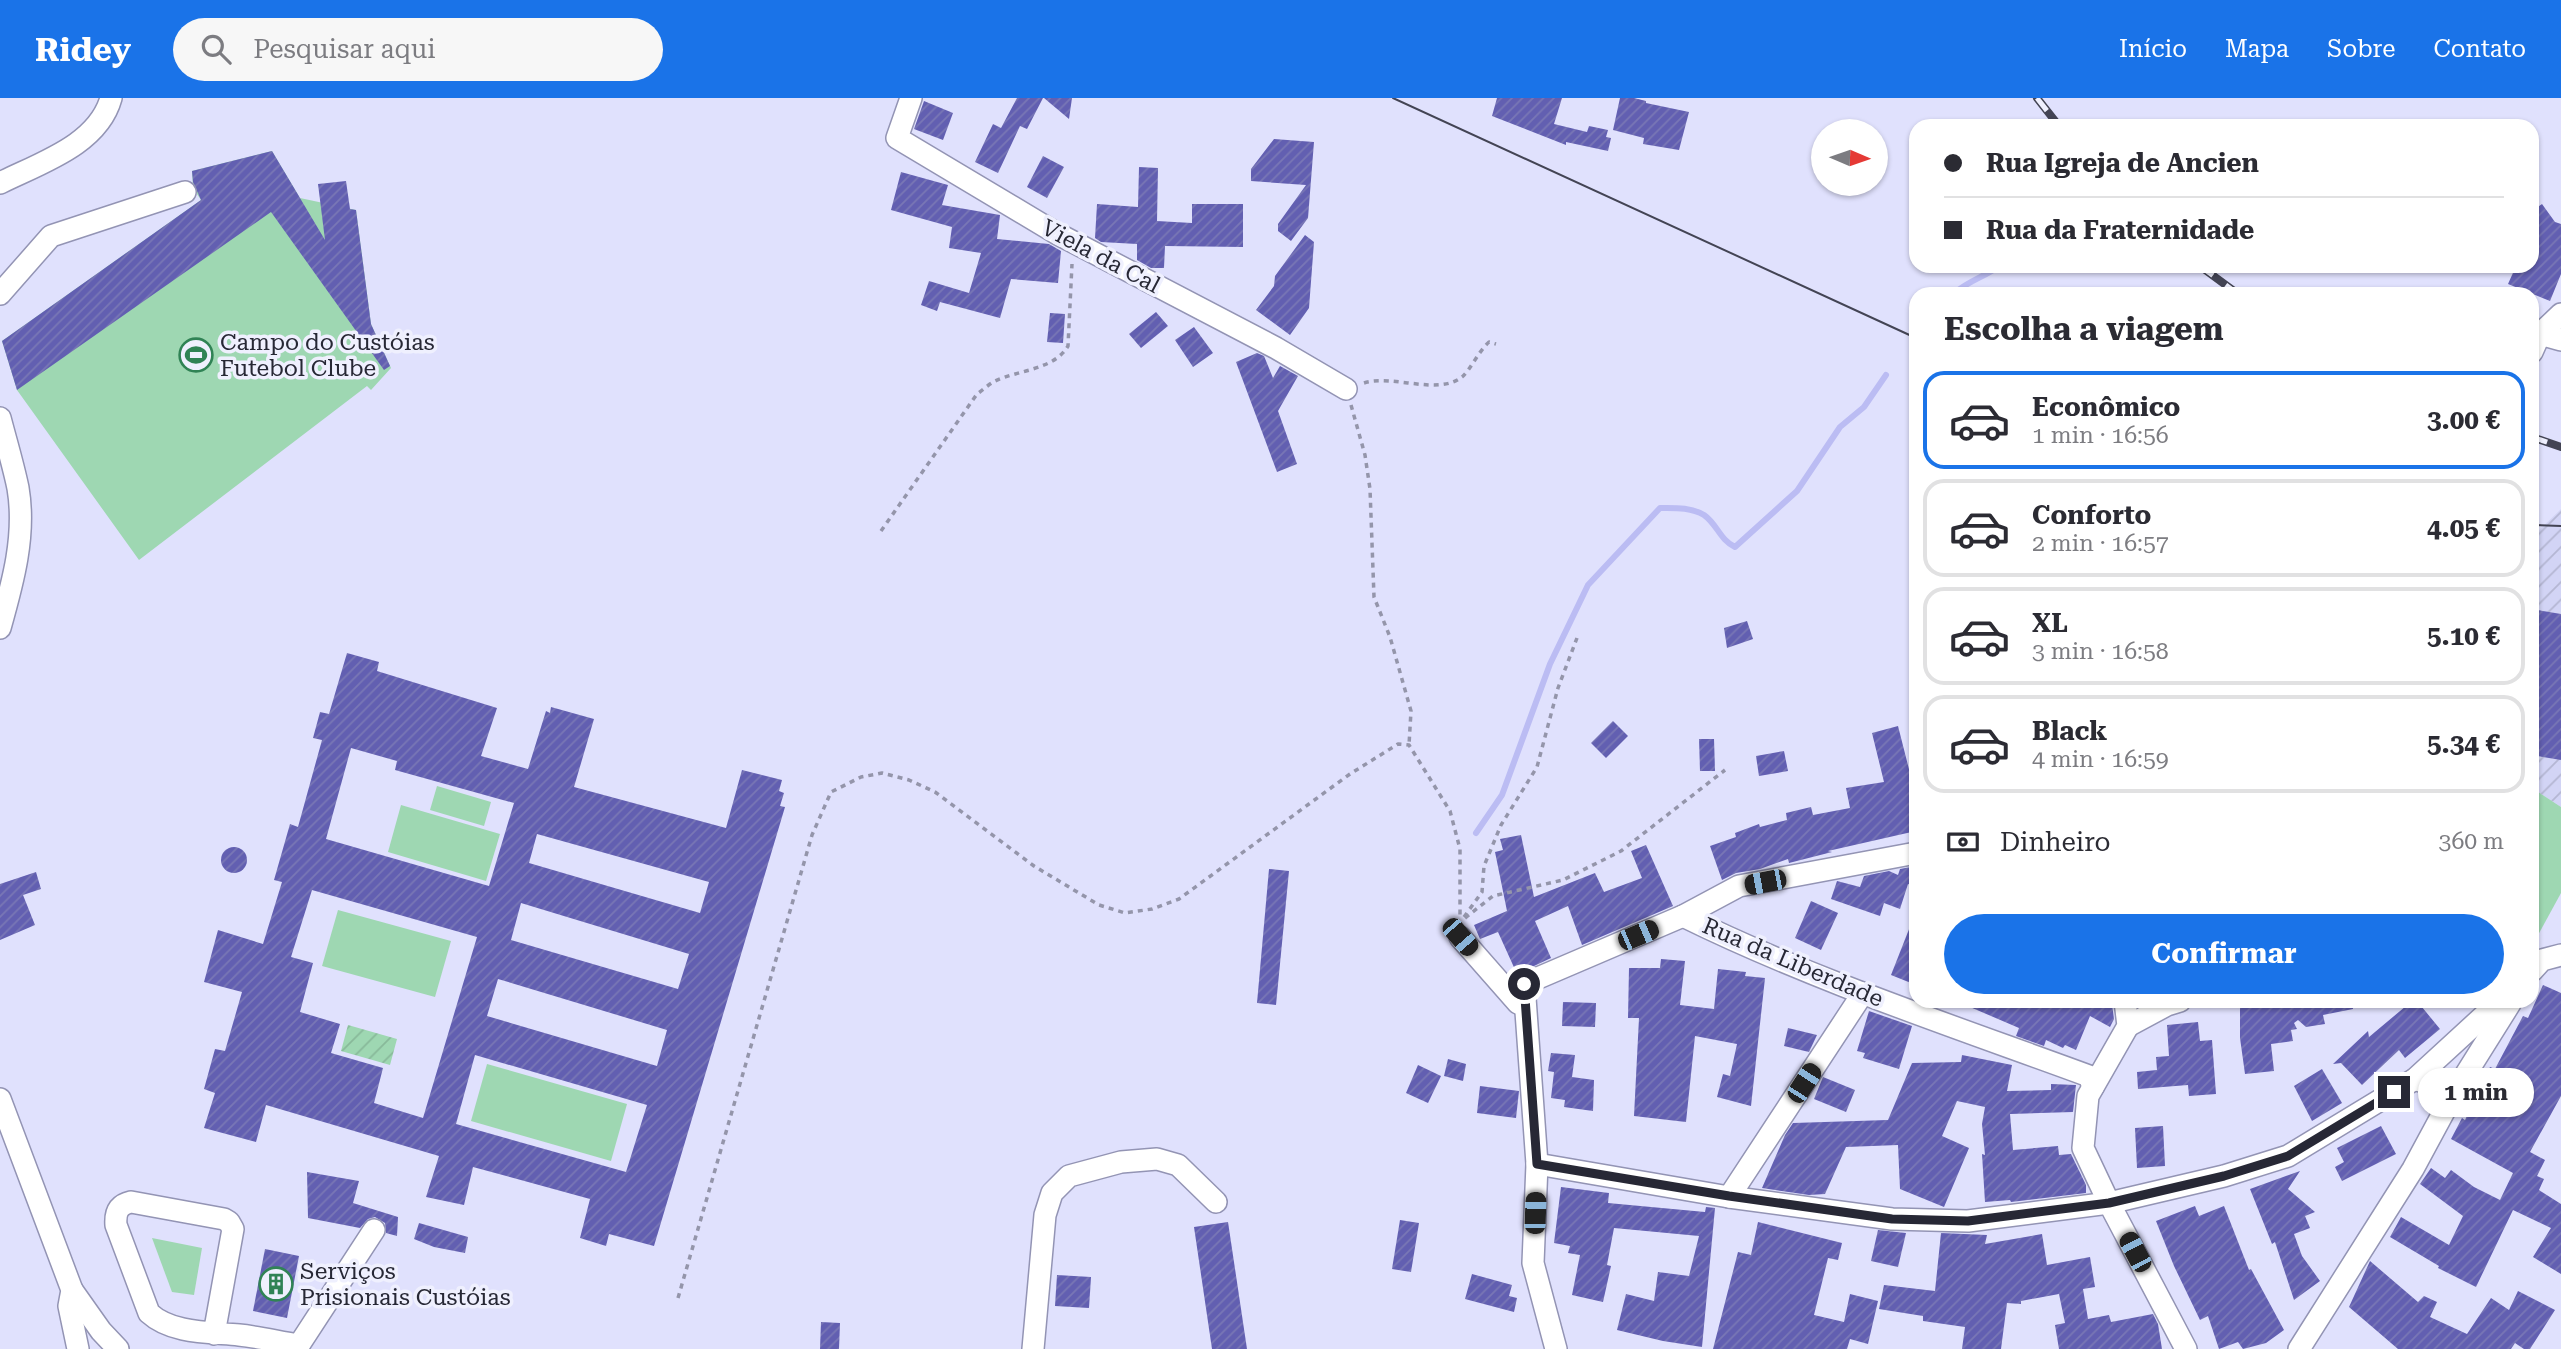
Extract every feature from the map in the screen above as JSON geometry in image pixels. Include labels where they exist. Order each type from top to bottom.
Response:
[{"type":"street","points":[[0,183],[53,157],[90,134],[107,112],[111,98]]},
{"type":"street","name":"Viela da Cal","points":[[912,98],[897,138],[1080,246],[1276,348],[1346,389]]},
{"type":"street","points":[[0,294],[51,236],[185,192]]},
{"type":"street","points":[[2539,340],[2561,314]]},
{"type":"street","points":[[2539,343],[2561,340]]},
{"type":"street","points":[[0,418],[18,488],[20,513],[17,560],[0,628]]},
{"type":"street","points":[[1556,1349],[1533,1263],[1537,1164],[1524,984],[1683,916],[1739,887],[1909,854]]},
{"type":"street","name":"Rua da Liberdade","points":[[1683,916],[1726,937],[1863,993],[2089,1076],[2093,1087]]},
{"type":"street","points":[[1460,930],[1518,1003],[1525,1006]]},
{"type":"street","points":[[2539,963],[2561,955]]},
{"type":"street","points":[[1729,1196],[1863,993]]},
{"type":"street","points":[[2126,1008],[2128,1026]]},
{"type":"street","points":[[2158,1008],[2128,1026],[2088,1096],[2083,1148],[2186,1349]]},
{"type":"street","points":[[1537,1164],[1729,1196],[1892,1219],[1955,1221],[2109,1203],[2224,1176],[2288,1156],[2415,1079],[2492,1008]]},
{"type":"street","points":[[2299,1349],[2413,1170],[2454,1093],[2508,1008]]},
{"type":"street","points":[[2415,1079],[2454,1093]]},
{"type":"street","points":[[0,1100],[72,1290],[101,1331],[118,1349]]},
{"type":"street","points":[[1033,1349],[1045,1215],[1052,1193],[1069,1176],[1121,1162],[1157,1158],[1178,1165],[1216,1202]]},
{"type":"street","points":[[214,1334],[233,1228],[229,1222],[131,1202],[122,1204],[117,1209],[116,1225],[149,1313],[170,1326],[214,1334],[241,1335],[299,1347],[374,1230]]},
{"type":"street","points":[[72,1290],[69,1306],[78,1349]]},
{"type":"path","points":[[881,531],[977,394],[994,381],[1026,372],[1063,355],[1068,346],[1072,263],[1080,246]]},
{"type":"path","points":[[1460,930],[1460,849],[1450,811],[1409,745],[1411,711],[1390,637],[1374,597],[1370,489],[1365,455],[1346,389],[1371,381],[1449,384],[1463,376],[1481,349],[1489,342],[1496,344]]},
{"type":"path","points":[[1460,930],[1482,892],[1484,866],[1501,825],[1538,767],[1558,688],[1577,638]]},
{"type":"path","points":[[678,1298],[812,835],[831,792],[861,777],[882,773],[909,780],[935,792],[957,807],[1034,866],[1099,905],[1125,913],[1152,909],[1179,899],[1350,774],[1398,744],[1409,745]]},
{"type":"path","points":[[1460,930],[1493,896],[1563,880],[1621,851],[1726,770]]},
{"type":"shaded area","points":[[2561,509],[2561,807],[2539,793],[2539,530]]},
{"type":"green space","name":"Campo do Custóias Futebol Clube","points":[[272,151],[300,198],[356,210],[371,324],[391,368],[371,390],[367,386],[139,560],[17,390],[2,341],[201,200],[193,188],[192,171]]},
{"type":"green space","points":[[437,786],[491,802],[484,826],[430,810]]},
{"type":"green space","points":[[2539,793],[2561,807],[2561,893],[2539,933]]},
{"type":"green space","points":[[401,805],[500,834],[486,881],[388,852]]},
{"type":"green space","points":[[338,910],[451,941],[435,997],[322,966]]},
{"type":"green space","points":[[348,1025],[397,1039],[390,1065],[341,1051]]},
{"type":"green space","points":[[487,1064],[627,1104],[611,1161],[471,1121]]},
{"type":"green space","points":[[152,1238],[202,1248],[194,1295],[172,1292]]},
{"type":"building","points":[[1017,98],[1043,98],[1027,129],[1020,126],[998,173],[975,162],[993,124],[1001,128]]},
{"type":"building","points":[[1044,98],[1072,98],[1069,119]]},
{"type":"building","points":[[1497,98],[1562,98],[1554,124],[1587,132],[1589,126],[1608,130],[1606,137],[1611,138],[1608,151],[1566,142],[1566,145],[1492,116]]},
{"type":"building","points":[[1620,98],[1634,98],[1689,112],[1679,150],[1643,144],[1644,138],[1613,130]]},
{"type":"building","points":[[924,101],[953,113],[943,140],[914,129]]},
{"type":"building","points":[[1274,139],[1314,142],[1308,218],[1291,241],[1278,231],[1278,224],[1306,185],[1251,181],[1251,169]]},
{"type":"building","points":[[272,151],[325,240],[318,184],[346,181],[350,209],[356,210],[371,324],[390,366],[384,370],[271,212],[17,390],[2,341],[201,200],[193,182],[192,171]]},
{"type":"building","points":[[1043,156],[1064,167],[1047,198],[1027,187]]},
{"type":"building","points":[[1139,167],[1158,168],[1157,221],[1192,223],[1192,204],[1243,204],[1243,247],[1165,246],[1164,268],[1151,268],[1137,260],[1137,244],[1101,242],[1095,238],[1097,204],[1138,207]]},
{"type":"building","points":[[901,172],[948,185],[942,205],[1000,215],[997,239],[1049,244],[1061,251],[1058,283],[1011,279],[1000,318],[940,302],[937,311],[921,305],[929,281],[969,293],[981,253],[949,248],[952,227],[891,210]]},
{"type":"building","points":[[2542,204],[2555,222],[2561,224],[2561,274],[2550,301],[2539,297],[2539,287],[2515,287],[2508,284],[2513,273],[2539,273],[2539,206]]},
{"type":"building","points":[[1305,235],[1314,242],[1309,308],[1290,335],[1256,310],[1274,286],[1275,276]]},
{"type":"building","points":[[1156,312],[1168,326],[1141,348],[1129,334]]},
{"type":"building","points":[[1050,313],[1065,314],[1063,343],[1047,342]]},
{"type":"building","points":[[1194,327],[1213,353],[1193,367],[1175,340]]},
{"type":"building","points":[[1257,353],[1264,356],[1273,378],[1280,366],[1298,376],[1278,411],[1297,464],[1277,472],[1236,362]]},
{"type":"building","points":[[2539,610],[2561,614],[2561,760],[2539,756]]},
{"type":"building","points":[[1747,621],[1753,639],[1727,648],[1724,628]]},
{"type":"building","points":[[347,653],[379,662],[377,671],[497,708],[481,756],[528,769],[546,711],[550,713],[551,707],[594,719],[574,787],[726,828],[742,770],[782,780],[779,791],[784,793],[780,806],[785,807],[654,1246],[609,1234],[606,1246],[580,1238],[590,1199],[473,1167],[464,1205],[426,1197],[439,1156],[266,1105],[256,1142],[204,1128],[215,1093],[204,1089],[215,1049],[225,1051],[242,992],[204,982],[218,930],[263,944],[282,882],[274,880],[290,824],[298,827],[322,740],[313,738],[320,712],[329,714]],"holes":[[[351,748],[397,761],[395,770],[514,803],[489,886],[326,839]],[[537,834],[709,882],[700,913],[529,863]],[[312,890],[477,937],[423,1118],[374,1103],[383,1068],[331,1053],[340,1024],[300,1012],[313,963],[291,957]],[[521,903],[689,954],[678,989],[511,940]],[[498,979],[667,1030],[657,1066],[487,1016]],[[475,1055],[647,1105],[626,1172],[456,1124]]]},
{"type":"building","points":[[1613,721],[1628,736],[1606,758],[1591,743]]},
{"type":"building","points":[[1898,726],[1909,769],[1909,833],[1789,863],[1788,859],[1760,869],[1736,873],[1722,880],[1710,846],[1736,837],[1735,833],[1759,824],[1760,827],[1787,820],[1786,813],[1811,807],[1813,815],[1850,808],[1846,788],[1884,782],[1872,733]]},
{"type":"building","points":[[1699,739],[1714,739],[1715,771],[1700,771]]},
{"type":"building","points":[[1784,751],[1788,771],[1759,776],[1756,756]]},
{"type":"building","points":[[1521,835],[1534,897],[1595,873],[1604,892],[1642,878],[1631,851],[1646,845],[1673,906],[1582,945],[1568,906],[1535,921],[1551,958],[1517,974],[1498,932],[1480,939],[1474,925],[1507,911],[1495,852],[1503,850],[1500,839]]},
{"type":"building","points":[[234,847],[243,851],[247,860],[243,869],[234,873],[225,869],[221,860],[225,851]]},
{"type":"building","points":[[1909,867],[1909,884],[1900,909],[1884,903],[1880,916],[1831,899],[1837,881],[1860,887],[1864,876],[1889,871],[1898,875],[1900,869]]},
{"type":"building","points":[[1269,869],[1289,871],[1276,1005],[1257,1003]]},
{"type":"building","points":[[36,872],[41,889],[23,895],[35,925],[0,940],[0,884]]},
{"type":"building","points":[[1811,901],[1838,913],[1821,950],[1795,938]]},
{"type":"building","points":[[1909,929],[1909,982],[1891,975]]},
{"type":"building","points":[[1661,959],[1685,961],[1680,1005],[1714,1009],[1718,969],[1746,972],[1745,976],[1765,978],[1751,1106],[1717,1097],[1723,1074],[1730,1076],[1737,1044],[1695,1036],[1686,1122],[1634,1116],[1639,1018],[1628,1018],[1629,968],[1660,968]]},
{"type":"building","points":[[2543,985],[2561,993],[2561,1096],[2530,1152],[2545,1160],[2537,1176],[2544,1179],[2539,1190],[2561,1204],[2561,1274],[2533,1257],[2551,1228],[2513,1210],[2476,1287],[2438,1268],[2439,1266],[2390,1237],[2401,1217],[2449,1245],[2463,1216],[2420,1184],[2431,1168],[2445,1178],[2451,1170],[2474,1187],[2500,1200],[2513,1173],[2451,1139],[2462,1118],[2465,1120],[2490,1067],[2495,1069],[2523,1016],[2528,1018],[2533,1008],[2539,1008],[2539,994]]},
{"type":"building","points":[[1563,1002],[1596,1003],[1595,1027],[1562,1026]]},
{"type":"building","points":[[1972,1008],[2113,1008],[2114,1019],[2110,1027],[2090,1016],[2076,1050],[2065,1045],[2063,1048],[2046,1040],[2044,1046],[2016,1036],[2019,1028]]},
{"type":"building","points":[[2240,1008],[2353,1008],[2323,1015],[2325,1024],[2306,1027],[2298,1020],[2294,1023],[2297,1029],[2291,1030],[2293,1041],[2271,1044],[2274,1071],[2245,1074],[2240,1038]]},
{"type":"building","points":[[2404,1008],[2423,1008],[2440,1029],[2405,1058],[2399,1050],[2362,1085],[2341,1063],[2333,1064],[2368,1031],[2369,1037]]},
{"type":"building","points":[[1869,1011],[1912,1026],[1899,1069],[1863,1058],[1865,1053],[1857,1051]]},
{"type":"building","points":[[2198,1022],[2200,1041],[2212,1040],[2216,1094],[2189,1096],[2188,1085],[2138,1089],[2137,1072],[2157,1070],[2156,1057],[2169,1056],[2167,1025]]},
{"type":"building","points":[[1788,1028],[1817,1035],[1809,1052],[1784,1046]]},
{"type":"building","points":[[1551,1053],[1575,1055],[1572,1077],[1594,1080],[1593,1111],[1564,1107],[1565,1100],[1551,1098],[1554,1072],[1548,1071]]},
{"type":"building","points":[[1962,1055],[2012,1065],[2007,1091],[2051,1090],[2051,1084],[2076,1085],[2073,1112],[2010,1114],[2013,1150],[2058,1146],[2059,1155],[2071,1154],[2086,1185],[2086,1193],[2011,1202],[1985,1202],[1982,1124],[1985,1107],[1957,1101],[1942,1136],[1969,1148],[1944,1207],[1900,1189],[1898,1145],[1846,1147],[1825,1194],[1809,1195],[1762,1188],[1793,1123],[1888,1120],[1912,1063],[1961,1062]]},
{"type":"building","points":[[1448,1059],[1466,1064],[1463,1081],[1444,1076]]},
{"type":"building","points":[[1418,1065],[1441,1076],[1428,1103],[1406,1093]]},
{"type":"building","points":[[2322,1069],[2342,1103],[2312,1121],[2294,1086]]},
{"type":"building","points":[[1823,1077],[1855,1090],[1846,1112],[1814,1099]]},
{"type":"building","points":[[1480,1086],[1519,1091],[1516,1118],[1477,1113]]},
{"type":"building","points":[[2163,1126],[2165,1166],[2137,1168],[2135,1128]]},
{"type":"building","points":[[2381,1126],[2396,1154],[2342,1181],[2335,1167],[2344,1162],[2337,1148]]},
{"type":"building","points":[[2300,1171],[2288,1189],[2315,1212],[2305,1216],[2310,1228],[2294,1234],[2302,1256],[2320,1281],[2294,1300],[2275,1242],[2272,1244],[2250,1189]]},
{"type":"building","points":[[307,1172],[359,1181],[353,1203],[398,1217],[397,1236],[386,1233],[385,1223],[375,1217],[368,1219],[360,1228],[308,1218]]},
{"type":"building","points":[[1561,1187],[1609,1193],[1608,1203],[1705,1212],[1706,1207],[1715,1208],[1702,1347],[1617,1330],[1626,1294],[1654,1301],[1658,1272],[1689,1276],[1699,1236],[1614,1228],[1607,1265],[1611,1266],[1603,1302],[1572,1295],[1580,1255],[1568,1253],[1570,1246],[1554,1243]]},
{"type":"building","points":[[2195,1206],[2199,1216],[2224,1206],[2249,1270],[2251,1269],[2284,1330],[2266,1343],[2243,1349],[2238,1342],[2219,1349],[2208,1316],[2200,1320],[2156,1221]]},
{"type":"building","points":[[1400,1220],[1419,1223],[1411,1272],[1392,1269]]},
{"type":"building","points":[[1228,1222],[1247,1349],[1212,1349],[1194,1227]]},
{"type":"building","points":[[1758,1222],[1842,1243],[1838,1260],[1828,1258],[1814,1315],[1844,1322],[1850,1294],[1878,1301],[1868,1344],[1850,1339],[1847,1349],[1713,1349],[1738,1252],[1751,1255]]},
{"type":"building","points":[[419,1223],[468,1237],[465,1253],[434,1247],[414,1239]]},
{"type":"building","points":[[1878,1230],[1906,1233],[1898,1267],[1871,1261]]},
{"type":"building","points":[[1941,1233],[1987,1235],[1985,1244],[2042,1234],[2047,1265],[2090,1257],[2095,1287],[2083,1289],[2088,1319],[2109,1315],[2111,1322],[2153,1314],[2158,1324],[2162,1349],[2059,1349],[2055,1325],[2065,1323],[2059,1294],[2021,1301],[2021,1304],[2007,1303],[2001,1349],[1962,1349],[1965,1327],[1923,1321],[1923,1316],[1879,1309],[1884,1285],[1935,1291]]},
{"type":"building","name":"Serviços Prisionais Custóias","points":[[265,1249],[299,1256],[287,1318],[253,1311]]},
{"type":"building","points":[[2370,1261],[2418,1302],[2424,1296],[2437,1302],[2430,1317],[2467,1334],[2491,1298],[2509,1310],[2518,1291],[2555,1310],[2530,1349],[2524,1349],[2515,1343],[2511,1349],[2398,1349],[2349,1307]]},
{"type":"building","points":[[1472,1274],[1512,1285],[1509,1296],[1517,1298],[1514,1312],[1465,1299]]},
{"type":"building","points":[[1057,1275],[1091,1277],[1089,1308],[1055,1306]]},
{"type":"building","points":[[821,1322],[840,1323],[839,1349],[820,1349]]},
{"type":"waterway","points":[[1963,287],[1988,273]]},
{"type":"waterway","points":[[1476,833],[1502,795],[1550,664],[1588,585],[1660,508],[1699,512],[1735,547],[1797,491],[1840,427],[1864,407],[1886,375]]},
{"type":"tram line","points":[[1393,98],[1909,335]]},
{"type":"tram line","points":[[2539,525],[2561,526]]},
{"type":"railway","points":[[2037,98],[2054,119]]},
{"type":"railway","points":[[2210,273],[2228,287]]},
{"type":"railway","points":[[2539,439],[2561,447]]},
{"type":"place","name":"Campo do Custóias Futebol Clube","points":[[196,355]]},
{"type":"place","name":"Serviços Prisionais Custóias","points":[[276,1284]]},
{"type":"route","points":[[1524,984],[1537,1164],[1729,1196],[1892,1219],[1968,1221],[2109,1203],[2224,1176],[2288,1156],[2394,1092]]}]
